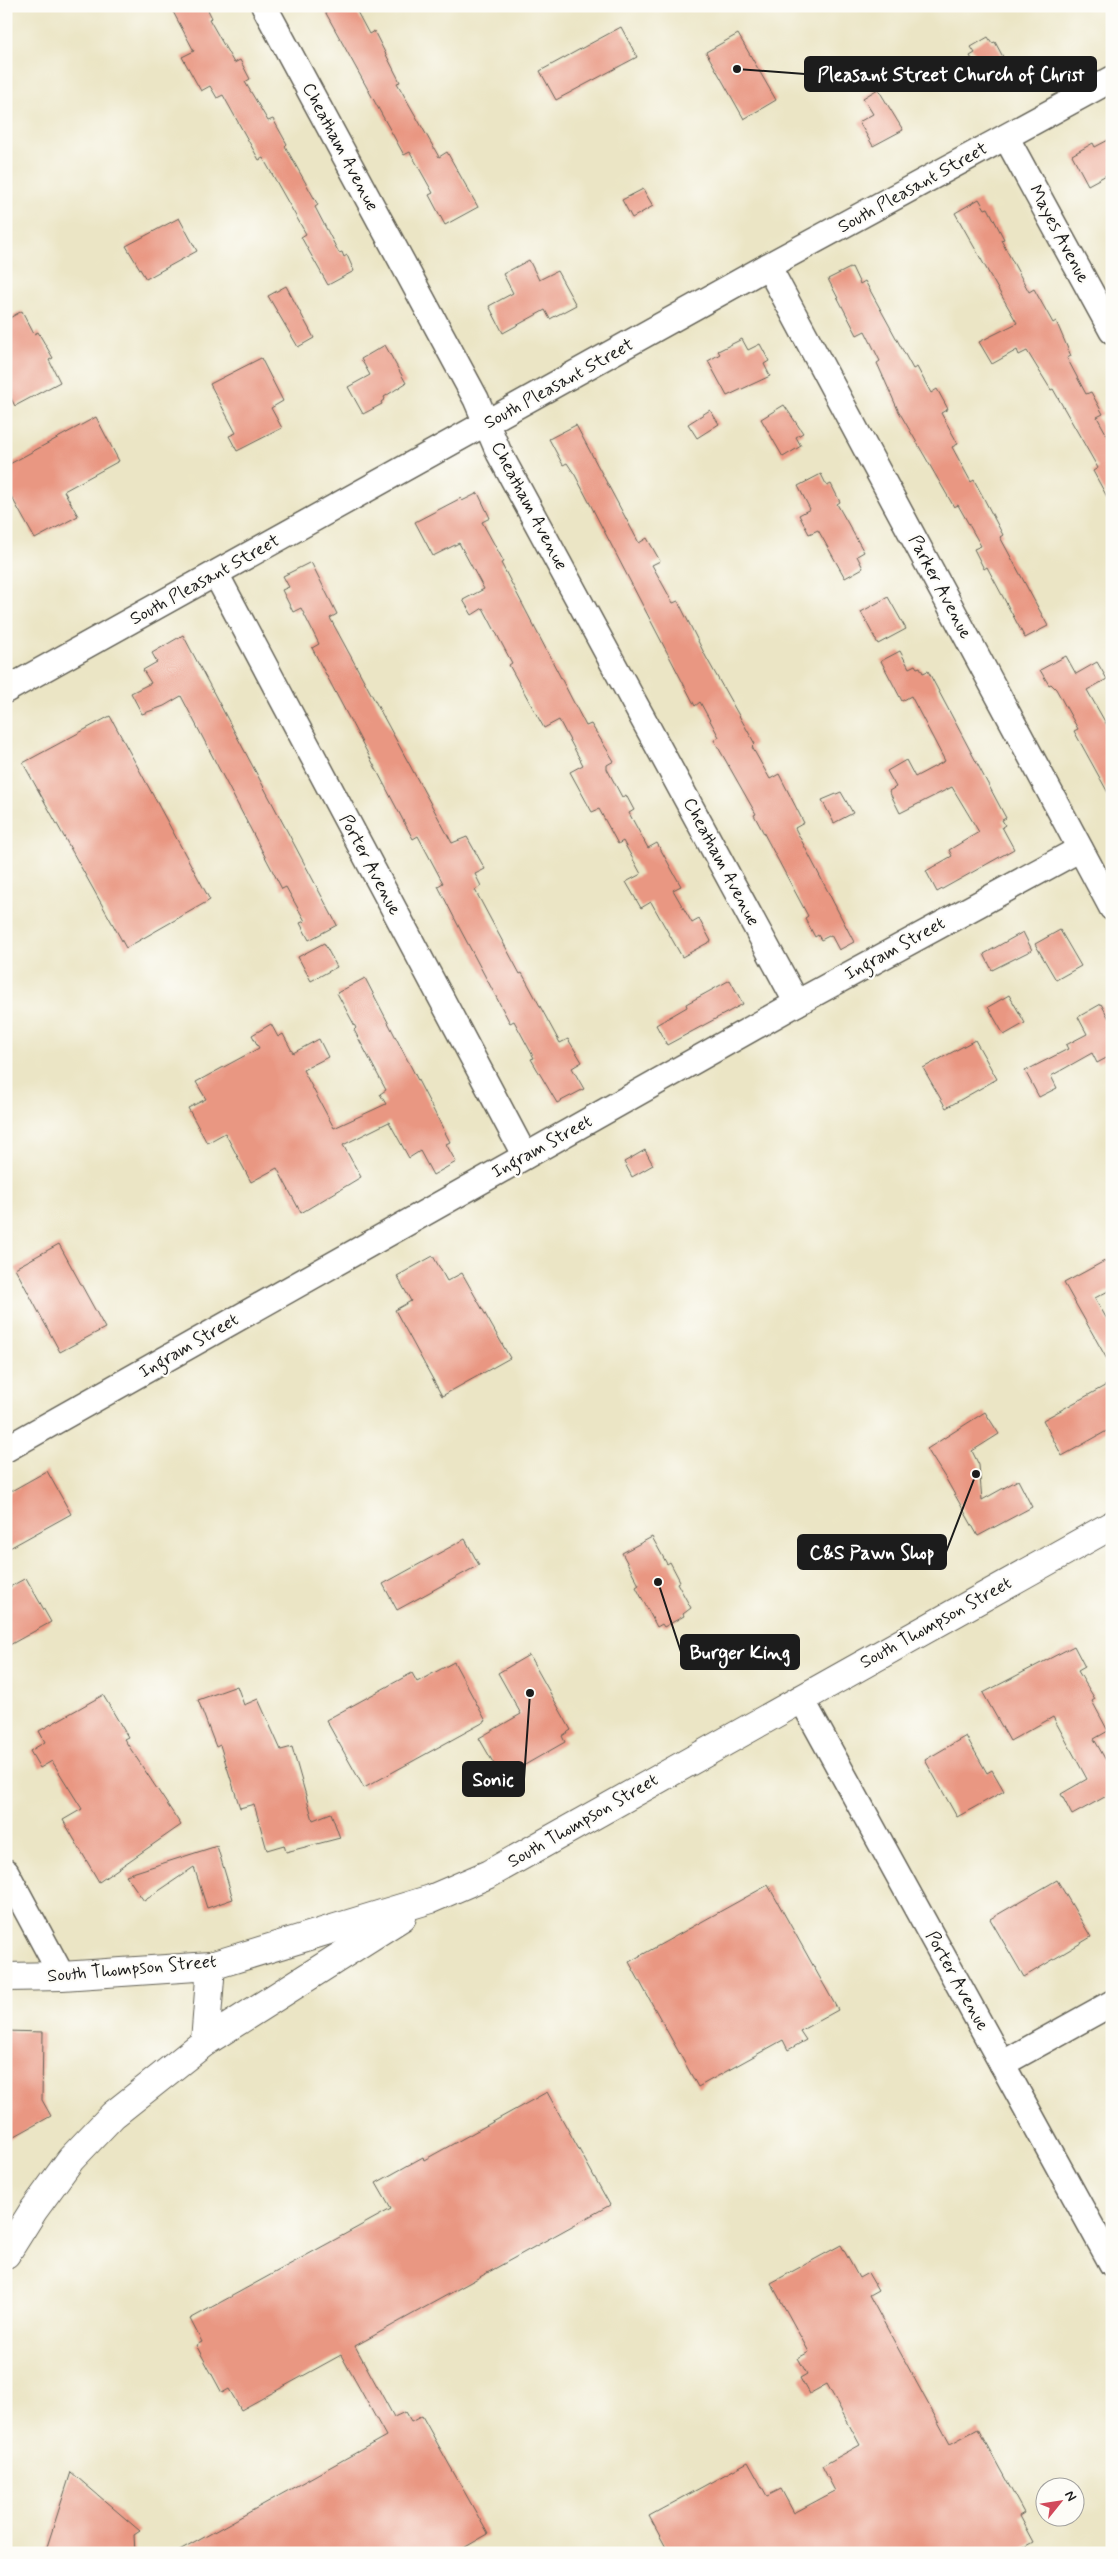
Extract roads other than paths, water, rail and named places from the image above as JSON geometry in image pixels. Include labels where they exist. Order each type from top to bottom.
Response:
[{"type":"highway","name":"South Thompson Street","points":[[6,1977],[62,1976],[212,1966],[431,1899],[489,1874],[1112,1525]]},
{"type":"highway","points":[[6,2254],[33,2211],[71,2159],[113,2115],[205,2042],[431,1899]]},
{"type":"highway","points":[[205,2042],[212,1966]]},
{"type":"street","name":"Cheatham Avenue","points":[[264,6],[476,399],[504,461],[797,1003]]},
{"type":"street","name":"South Pleasant Street","points":[[6,690],[768,266],[1112,79]]},
{"type":"street","name":"Mayes Avenue","points":[[1006,137],[1112,332]]},
{"type":"street","name":"Parker Avenue","points":[[768,266],[1112,908]]},
{"type":"street","name":"Porter Avenue","points":[[216,574],[525,1156]]},
{"type":"street","name":"Ingram Street","points":[[6,1449],[797,1003],[1080,849]]},
{"type":"street","name":"Porter Avenue","points":[[802,1698],[1112,2264]]},
{"type":"street","points":[[6,1872],[62,1976]]},
{"type":"street","points":[[1002,2064],[1112,2003]]},
{"type":"place","name":"Pleasant Street Church of Christ","points":[[737,69]]},
{"type":"place","name":"C&S Pawn Shop","points":[[976,1474]]},
{"type":"place","name":"Burger King","points":[[658,1582]]},
{"type":"place","name":"Sonic","points":[[530,1693]]}]
